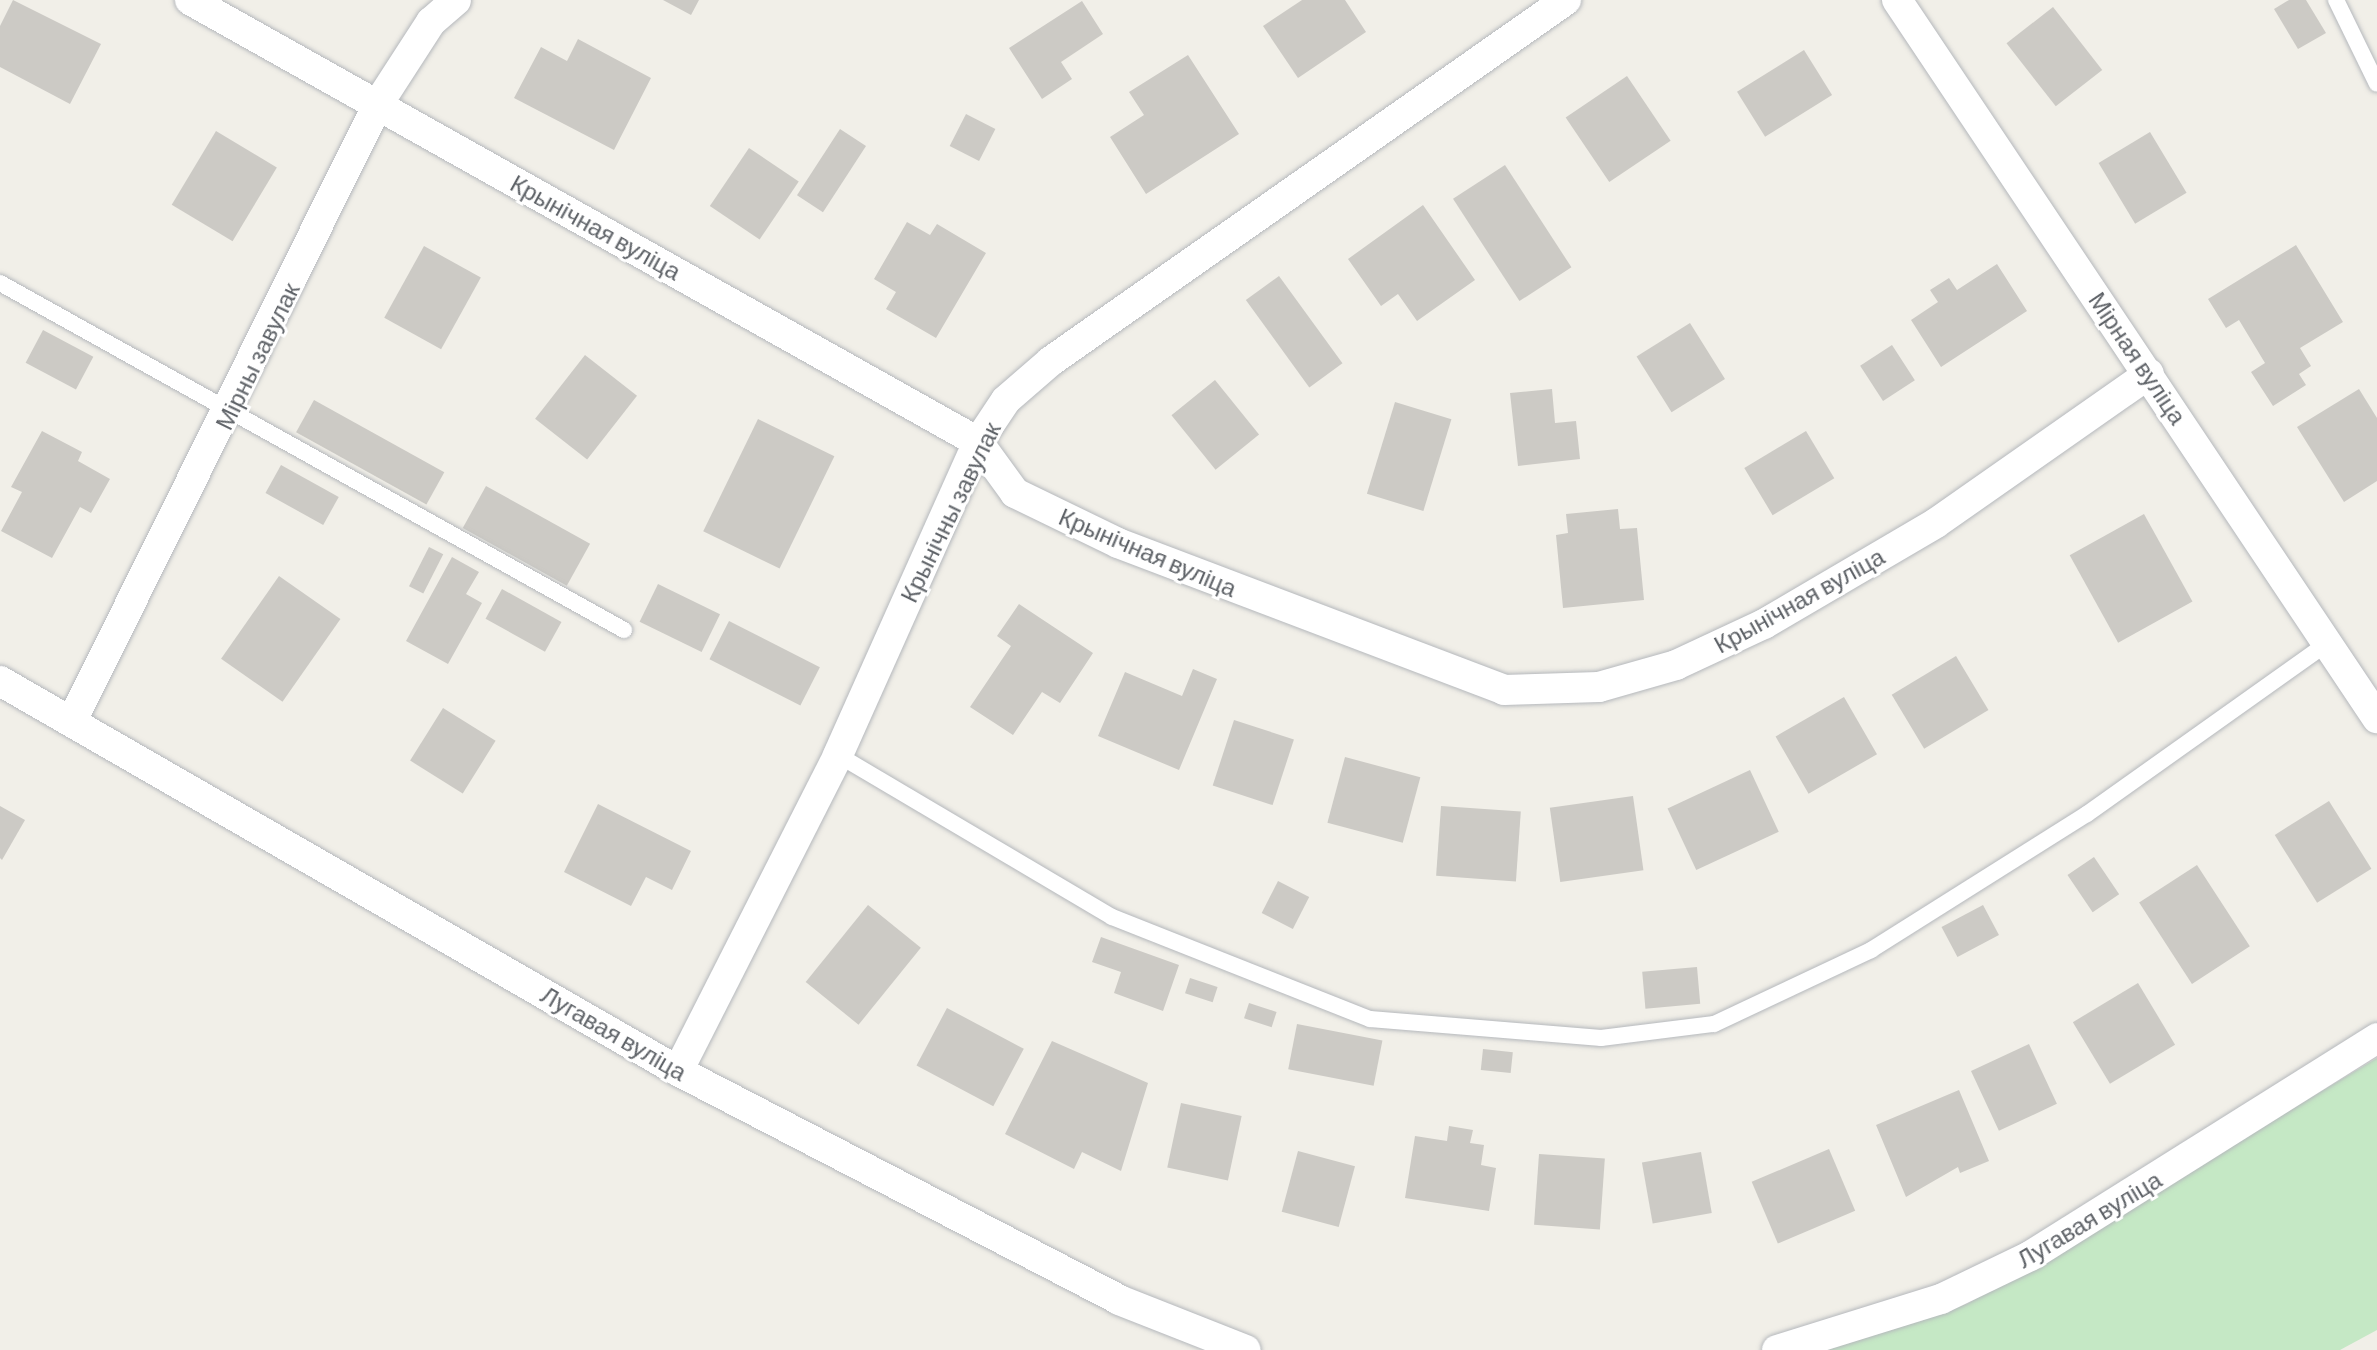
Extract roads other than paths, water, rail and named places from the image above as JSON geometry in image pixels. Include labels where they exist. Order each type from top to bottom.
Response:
[{"type":"street","name":"Крынічная вуліца","points":[[190,0],[978,442],[1015,493],[1374,645],[1504,690],[1599,687],[1676,665],[1764,624],[1936,523],[2149,374]]},
{"type":"street","name":"Мірны завулак","points":[[72,721],[230,413],[378,104],[431,22],[456,0]]},
{"type":"street","name":"Крынічны завулак","points":[[678,1071],[838,755],[978,442],[1006,400],[1051,361],[1566,0]]},
{"type":"street","name":"Мірная вуліца","points":[[1897,0],[2377,718]]},
{"type":"street","name":"Лугавая вуліца","points":[[0,681],[678,1071],[1119,1300],[1246,1350]]},
{"type":"street","name":"Лугавая вуліца","points":[[1777,1350],[1941,1299],[2030,1256],[2377,1038]]},
{"type":"lane","points":[[2336,0],[2377,84]]},
{"type":"lane","points":[[0,283],[624,630]]},
{"type":"lane","points":[[838,755],[1112,917],[1370,1019],[1601,1038],[1714,1024],[1871,950],[2087,814],[2326,644]]}]
